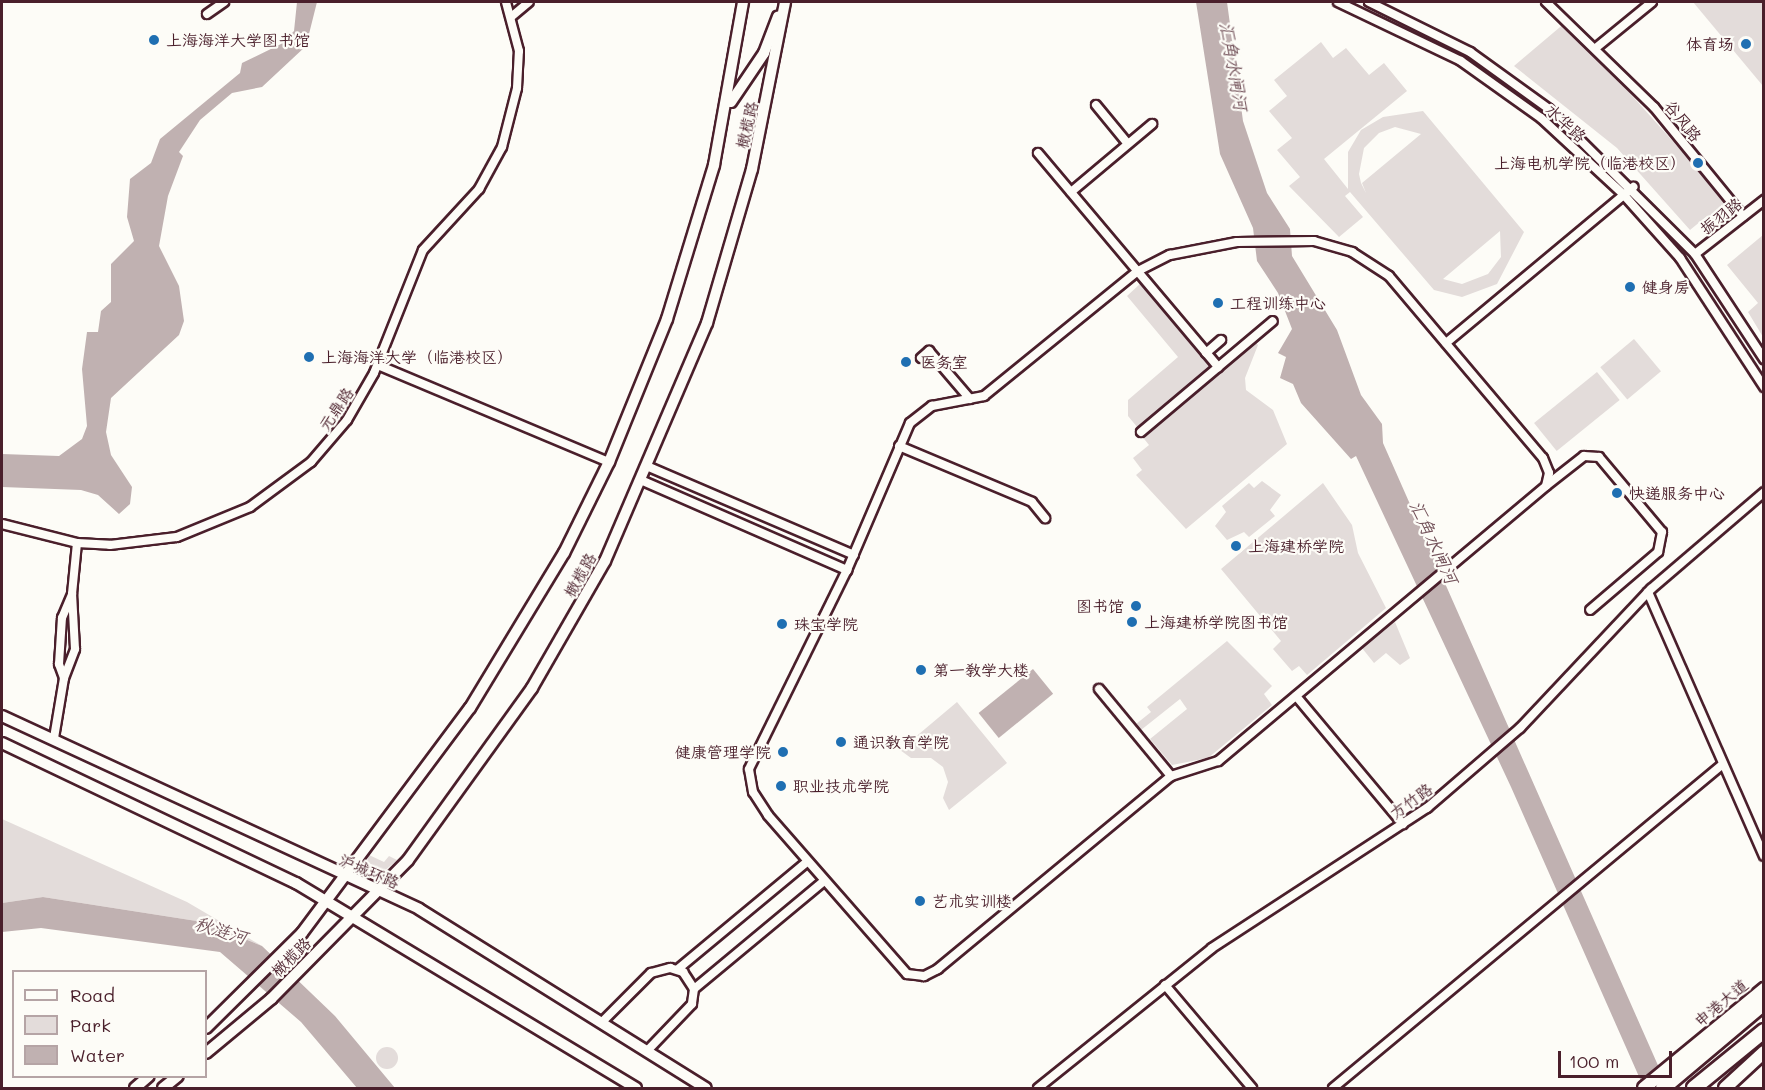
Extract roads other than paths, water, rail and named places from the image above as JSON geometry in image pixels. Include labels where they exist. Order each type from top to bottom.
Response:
[{"type":"highway","points":[[1663,1089],[1764,1003]]},
{"type":"highway","points":[[1694,1089],[1764,1031]]},
{"type":"main road","name":"橄榄路","points":[[207,1027],[277,958],[325,901],[497,669],[609,462],[667,319],[725,113],[744,2]]},
{"type":"main road","name":"橄榄路","points":[[207,1052],[271,999],[380,892],[452,803],[531,688],[605,561],[643,481],[704,334],[735,235],[768,101],[784,2]]},
{"type":"main road","points":[[725,113],[764,53],[784,2]]},
{"type":"main road","name":"沪城环路","points":[[2,716],[54,738],[343,877],[380,892],[511,962],[649,1049],[706,1089]]},
{"type":"main road","points":[[2,743],[111,790],[325,901],[636,1089]]},
{"type":"main road","name":"申港大道","points":[[1644,1089],[1764,989]]},
{"type":"main road","points":[[1725,1089],[1764,1052]]},
{"type":"main road","points":[[135,1089],[148,1078]]},
{"type":"main road","points":[[163,1089],[176,1078]]},
{"type":"street","points":[[207,14],[224,2]]},
{"type":"street","name":"元鼎路","points":[[2,524],[77,543],[110,545],[177,537],[250,507],[293,478],[330,442],[378,365],[423,250],[477,192],[502,147],[517,88],[519,51],[506,2]]},
{"type":"street","points":[[511,17],[529,2]]},
{"type":"street","name":"水华路","points":[[1338,2],[1401,28],[1504,90],[1623,194],[1709,297],[1764,387]]},
{"type":"street","name":"水华路","points":[[1369,2],[1510,80],[1633,187],[1695,254],[1764,359]]},
{"type":"street","name":"谷风路","points":[[1546,2],[1597,47],[1743,216]]},
{"type":"street","points":[[1597,47],[1652,2]]},
{"type":"street","points":[[1096,105],[1128,144]]},
{"type":"street","points":[[1071,192],[1152,124]]},
{"type":"street","points":[[1038,153],[1218,367]]},
{"type":"street","points":[[1446,343],[1633,187]]},
{"type":"street","name":"振羽路","points":[[1695,254],[1764,200]]},
{"type":"street","points":[[1546,486],[1546,463],[1446,343],[1378,267],[1328,244],[1299,240],[1247,241],[1202,246],[1138,271],[984,396],[921,411],[899,446],[847,570],[750,759],[750,779],[759,803],[823,882],[900,969],[924,976],[1171,776],[1213,765],[1584,456],[1599,457],[1662,532],[1658,552],[1590,610]]},
{"type":"street","points":[[1141,432],[1273,321]]},
{"type":"street","points":[[1206,352],[1221,340]]},
{"type":"street","points":[[921,358],[929,351],[970,399]]},
{"type":"street","points":[[378,365],[609,462]]},
{"type":"street","points":[[899,446],[1032,502],[1045,518]]},
{"type":"street","points":[[649,467],[854,555]]},
{"type":"street","points":[[643,481],[847,570]]},
{"type":"street","name":"方竹路","points":[[1038,1089],[1165,985],[1403,824],[1490,756],[1520,728],[1648,592],[1764,492]]},
{"type":"street","points":[[792,545],[799,531]]},
{"type":"street","points":[[54,738],[64,678],[75,649],[72,594],[77,543]]},
{"type":"street","points":[[1648,592],[1764,856]]},
{"type":"street","points":[[64,678],[60,638],[72,594]]},
{"type":"street","points":[[1099,689],[1171,776]]},
{"type":"street","points":[[1296,696],[1403,824]]},
{"type":"street","points":[[1333,1089],[1553,902],[1723,764]]},
{"type":"street","points":[[603,1021],[651,974],[678,969],[807,862]]},
{"type":"street","points":[[649,1049],[688,1011],[694,989],[823,882]]},
{"type":"street","points":[[678,969],[694,989]]},
{"type":"street","points":[[1165,985],[1252,1089]]},
{"type":"water","points":[[297,2],[317,2],[306,46],[262,87],[232,93],[200,120],[179,152],[183,156],[168,196],[159,246],[179,286],[184,321],[179,335],[111,398],[106,432],[111,455],[132,487],[130,504],[119,514],[98,495],[81,490],[2,487],[2,454],[59,456],[82,439],[87,426],[82,369],[87,332],[98,332],[101,311],[111,302],[111,264],[134,241],[127,217],[130,179],[151,163],[160,139],[240,73],[242,63],[281,44],[294,31]]},
{"type":"water","name":"汇角水闸河","points":[[1196,2],[1227,2],[1243,121],[1267,193],[1290,229],[1292,256],[1337,330],[1361,395],[1382,424],[1383,443],[1668,1088],[1644,1088],[1511,787],[1356,456],[1351,459],[1301,403],[1293,384],[1280,378],[1286,357],[1278,353],[1292,329],[1278,293],[1257,261],[1253,228],[1220,154]]},
{"type":"water","points":[[1033,669],[1053,694],[999,738],[979,713]]},
{"type":"water","name":"秋涟河","points":[[43,897],[203,922],[262,946],[335,1016],[395,1088],[357,1088],[301,1022],[220,952],[41,928],[2,932],[2,903]]},
{"type":"place","name":"上海海洋大学图书馆","points":[[154,40]]},
{"type":"place","name":"体育场","points":[[1746,44]]},
{"type":"place","name":"上海电机学院（临港校区）","points":[[1698,163]]},
{"type":"place","name":"健身房","points":[[1630,287]]},
{"type":"place","name":"工程训练中心","points":[[1218,303]]},
{"type":"place","name":"上海海洋大学（临港校区）","points":[[309,357]]},
{"type":"place","name":"医务室","points":[[906,362]]},
{"type":"place","name":"快递服务中心","points":[[1617,493]]},
{"type":"place","name":"上海建桥学院","points":[[1236,546]]},
{"type":"place","name":"图书馆","points":[[1136,606]]},
{"type":"place","name":"上海建桥学院图书馆","points":[[1132,622]]},
{"type":"place","name":"珠宝学院","points":[[782,624]]},
{"type":"place","name":"第一教学大楼","points":[[921,670]]},
{"type":"place","name":"通识教育学院","points":[[841,742]]},
{"type":"place","name":"健康管理学院","points":[[783,752]]},
{"type":"place","name":"职业技术学院","points":[[781,786]]},
{"type":"place","name":"艺术实训楼","points":[[920,901]]}]
